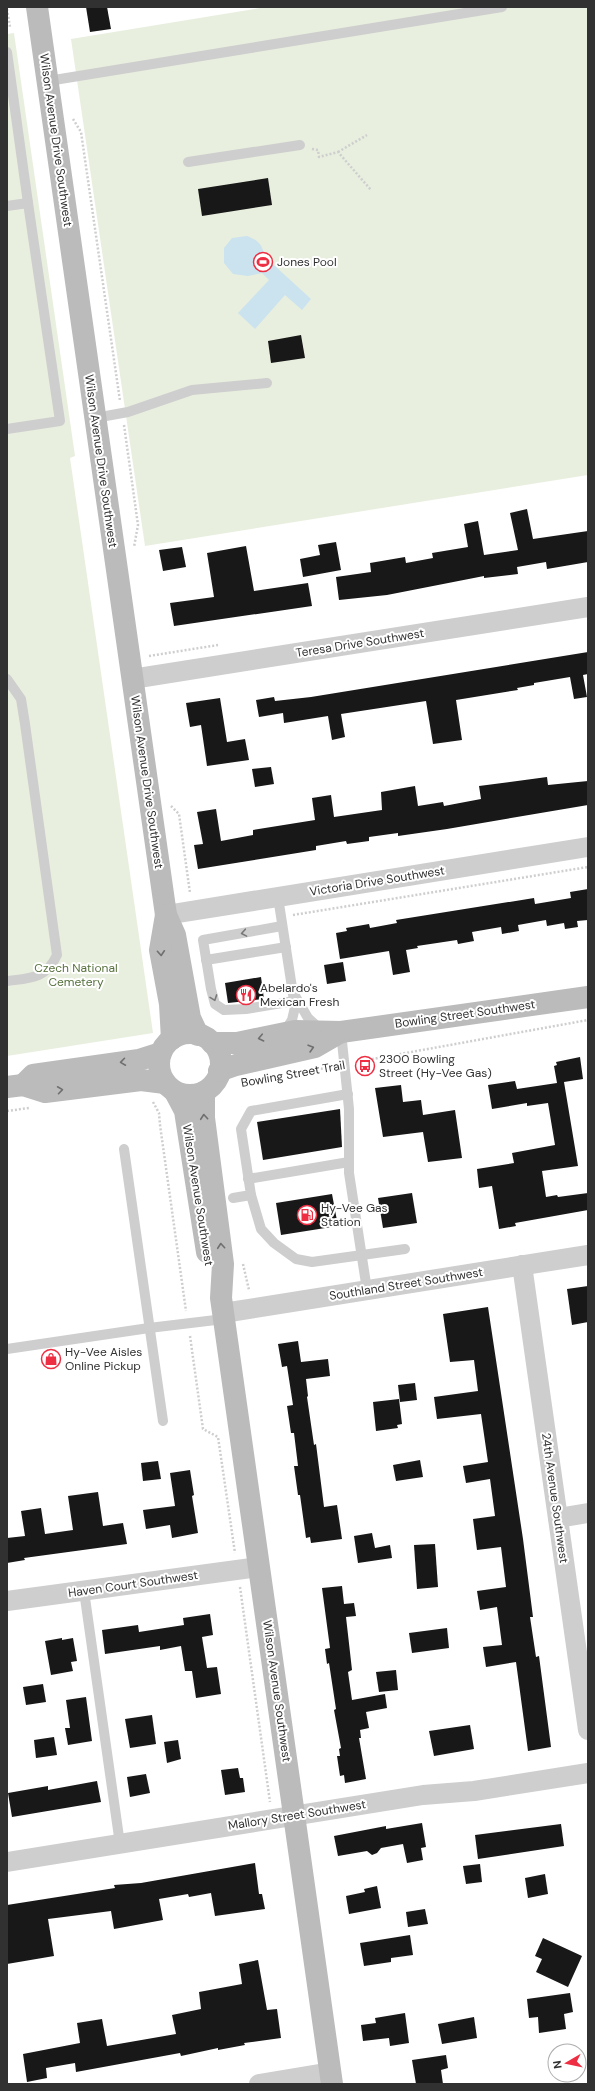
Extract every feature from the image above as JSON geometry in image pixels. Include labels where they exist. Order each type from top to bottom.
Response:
[{"type":"main road","name":"Wilson Avenue Drive Southwest","points":[[36,7],[48,80],[166,915],[175,935],[190,1018],[205,1039]]},
{"type":"main road","name":"Wilson Avenue Drive Southwest","points":[[166,915],[160,950],[171,1011],[166,1046]]},
{"type":"main road","name":"Bowling Street Southwest","points":[[205,1039],[237,1043],[295,1031],[333,1032],[588,996]]},
{"type":"main road","name":"Bowling Street Southwest","points":[[219,1072],[236,1065],[315,1047],[333,1032]]},
{"type":"main road","points":[[189,1034],[205,1039],[220,1058],[219,1072],[214,1083],[204,1092],[192,1095],[170,1087],[141,1080],[45,1092],[15,1086],[33,1075],[139,1060],[189,1034]]},
{"type":"main road","points":[[166,1046],[160,1071],[170,1087]]},
{"type":"main road","name":"Wilson Avenue Southwest","points":[[170,1087],[185,1111],[211,1278],[223,1310]]},
{"type":"main road","name":"Wilson Avenue Southwest","points":[[204,1092],[204,1118],[222,1249],[223,1310],[331,2078]]},
{"type":"street","name":"Teresa Drive Southwest","points":[[132,678],[588,607]]},
{"type":"street","name":"Victoria Drive Southwest","points":[[166,915],[588,847]]},
{"type":"street","name":"Southland Street Southwest","points":[[223,1310],[367,1290],[588,1255]]},
{"type":"street","name":"24th Avenue Southwest","points":[[522,1265],[588,1730]]},
{"type":"street","points":[[558,1518],[588,1513]]},
{"type":"street","name":"Haven Court Southwest","points":[[7,1601],[259,1567]]},
{"type":"street","name":"Mallory Street Southwest","points":[[7,1862],[423,1795],[474,1791],[588,1773]]},
{"type":"street","points":[[259,2084],[331,2078]]},
{"type":"lane","points":[[48,80],[502,7]]},
{"type":"lane","points":[[7,52],[60,421],[7,430]]},
{"type":"lane","points":[[188,162],[300,145]]},
{"type":"lane","points":[[7,206],[28,203]]},
{"type":"lane","points":[[95,418],[122,413],[192,390],[267,383]]},
{"type":"lane","points":[[7,679],[21,699],[57,955],[52,966],[42,975],[7,981]]},
{"type":"lane","points":[[278,897],[293,997],[294,1014],[283,1033]]},
{"type":"lane","points":[[282,922],[203,940],[215,1004],[224,1010],[246,1009],[293,997]]},
{"type":"lane","points":[[206,960],[286,947]]},
{"type":"lane","points":[[293,997],[308,1018],[316,1026],[333,1032],[345,1065],[348,1094],[349,1173],[367,1290]]},
{"type":"lane","points":[[348,1094],[251,1111],[241,1129],[251,1195],[261,1229],[274,1243],[296,1260],[312,1262],[405,1249]]},
{"type":"lane","points":[[124,1149],[163,1421]]},
{"type":"lane","points":[[248,1179],[350,1162]]},
{"type":"lane","points":[[233,1198],[251,1195]]},
{"type":"lane","points":[[7,1350],[188,1323],[223,1310]]},
{"type":"lane","points":[[84,1591],[120,1844]]},
{"type":"path","points":[[7,9],[10,27]]},
{"type":"path","points":[[71,116],[81,132],[122,413],[138,525],[134,549]]},
{"type":"path","points":[[300,145],[318,150],[319,157],[338,152],[367,136]]},
{"type":"path","points":[[338,152],[371,190]]},
{"type":"path","points":[[148,648],[149,660]]},
{"type":"path","points":[[170,799],[171,806],[179,814],[191,900]]},
{"type":"path","points":[[282,922],[588,868]]},
{"type":"path","name":"Bowling Street Trail","points":[[298,1072],[345,1065],[377,1057],[588,1020]]},
{"type":"path","points":[[187,1121],[160,1124],[203,1429],[218,1437],[271,1805]]},
{"type":"green space","points":[[266,7],[588,7],[588,475],[145,546],[71,39]]},
{"type":"green space","name":"Czech National Cemetery","points":[[14,33],[75,456],[70,458],[153,1033],[7,1056],[7,34]]},
{"type":"water","points":[[247,236],[259,243],[264,256],[311,299],[302,310],[285,295],[255,329],[238,313],[269,280],[262,273],[248,276],[233,274],[224,263],[224,248],[232,238]]},
{"type":"building","points":[[86,7],[107,7],[111,29],[90,32]]},
{"type":"building","points":[[268,178],[272,205],[202,216],[198,189]]},
{"type":"building","points":[[301,335],[305,358],[271,363],[268,341]]},
{"type":"building","points":[[527,509],[533,539],[588,531],[588,562],[547,569],[546,562],[517,567],[518,574],[484,578],[484,576],[387,595],[339,600],[336,577],[371,572],[370,563],[405,557],[406,563],[433,558],[432,553],[468,547],[464,524],[478,521],[484,555],[518,550],[510,513]]},
{"type":"building","points":[[336,542],[341,570],[303,577],[300,559],[320,555],[318,545]]},
{"type":"building","points":[[246,546],[254,591],[308,583],[312,606],[174,626],[170,603],[214,597],[207,553]]},
{"type":"building","points":[[182,547],[186,567],[163,571],[159,550]]},
{"type":"building","points":[[588,652],[588,674],[583,675],[587,697],[574,699],[570,677],[534,683],[534,685],[517,688],[518,690],[456,700],[462,740],[433,744],[426,701],[341,714],[345,737],[332,740],[328,716],[284,723],[283,713],[259,717],[256,700],[274,697],[275,701],[311,697]]},
{"type":"building","points":[[220,698],[227,742],[245,739],[249,760],[207,766],[201,725],[190,727],[186,703]]},
{"type":"building","points":[[271,767],[274,784],[255,787],[252,769]]},
{"type":"building","points":[[547,777],[548,785],[588,781],[588,805],[447,829],[398,836],[398,833],[369,837],[369,841],[347,844],[346,841],[316,846],[316,850],[198,869],[194,845],[203,844],[197,812],[216,809],[221,841],[253,835],[253,830],[315,820],[312,798],[331,795],[334,817],[382,810],[381,792],[415,786],[418,806],[443,802],[444,806],[481,799],[479,786]]},
{"type":"building","points":[[588,889],[588,920],[577,921],[578,927],[565,929],[564,923],[547,926],[546,920],[518,925],[519,931],[502,934],[501,927],[472,932],[474,941],[458,944],[457,940],[417,946],[418,948],[406,950],[410,972],[393,975],[389,951],[340,959],[336,933],[347,931],[346,928],[369,924],[370,928],[397,923],[396,920],[534,898],[535,904],[571,898],[570,892]]},
{"type":"building","points":[[343,962],[346,981],[327,984],[324,965]]},
{"type":"building","name":"Abelardo's Mexican Fresh","points":[[261,977],[264,999],[228,1003],[225,983]]},
{"type":"building","points":[[580,1057],[583,1079],[564,1082],[578,1166],[542,1171],[546,1197],[588,1193],[588,1210],[515,1223],[516,1226],[499,1229],[492,1186],[479,1188],[477,1169],[514,1163],[512,1153],[555,1145],[548,1103],[527,1106],[527,1103],[492,1109],[488,1085],[515,1081],[517,1089],[557,1083],[554,1066],[557,1065],[556,1062]]},
{"type":"building","points":[[401,1085],[403,1102],[421,1100],[423,1115],[455,1110],[462,1158],[428,1162],[423,1132],[383,1137],[375,1088]]},
{"type":"building","points":[[340,1109],[342,1147],[263,1160],[257,1122]]},
{"type":"building","points":[[412,1193],[417,1223],[383,1228],[378,1198]]},
{"type":"building","name":"Hy-Vee Gas Station","points":[[332,1194],[338,1226],[281,1235],[276,1203]]},
{"type":"building","points":[[588,1286],[588,1322],[572,1325],[567,1289]]},
{"type":"building","points":[[488,1307],[523,1539],[533,1617],[530,1617],[536,1657],[539,1656],[551,1747],[528,1751],[516,1662],[486,1667],[483,1647],[502,1645],[497,1607],[480,1610],[477,1591],[506,1587],[501,1547],[477,1550],[473,1519],[495,1516],[490,1479],[466,1483],[463,1466],[488,1462],[481,1414],[437,1419],[434,1397],[478,1391],[474,1360],[450,1362],[443,1314]]},
{"type":"building","points":[[298,1341],[301,1362],[328,1359],[330,1376],[306,1379],[307,1397],[314,1445],[316,1444],[324,1507],[337,1505],[342,1539],[311,1543],[310,1537],[306,1538],[294,1466],[298,1466],[294,1433],[291,1433],[287,1406],[293,1405],[287,1366],[282,1367],[278,1344]]},
{"type":"building","points":[[415,1383],[417,1400],[400,1402],[398,1385]]},
{"type":"building","points":[[399,1399],[402,1424],[397,1425],[398,1428],[376,1431],[373,1402]]},
{"type":"building","points":[[420,1460],[423,1477],[396,1481],[393,1465]]},
{"type":"building","points":[[158,1461],[161,1479],[143,1481],[141,1463]]},
{"type":"building","points":[[190,1470],[194,1495],[192,1496],[198,1533],[172,1538],[170,1525],[146,1529],[143,1510],[175,1506],[170,1473]]},
{"type":"building","points":[[98,1492],[103,1526],[123,1523],[127,1544],[24,1558],[25,1560],[7,1563],[7,1538],[25,1536],[21,1511],[41,1508],[45,1534],[73,1530],[68,1496]]},
{"type":"building","points":[[372,1533],[375,1548],[390,1545],[392,1558],[358,1563],[354,1536]]},
{"type":"building","points":[[435,1544],[438,1587],[417,1589],[414,1545]]},
{"type":"building","points":[[342,1586],[344,1604],[354,1603],[356,1616],[346,1617],[352,1670],[348,1672],[352,1700],[385,1694],[387,1708],[366,1712],[369,1728],[360,1730],[361,1738],[359,1738],[366,1779],[345,1783],[344,1775],[340,1776],[337,1756],[340,1756],[339,1749],[341,1748],[334,1710],[336,1709],[329,1663],[327,1664],[325,1649],[330,1648],[322,1588]]},
{"type":"building","points":[[210,1614],[213,1635],[202,1637],[207,1668],[217,1667],[221,1694],[196,1698],[192,1671],[185,1671],[181,1646],[160,1650],[160,1646],[105,1654],[102,1630],[138,1625],[139,1632],[184,1625],[183,1618]]},
{"type":"building","points":[[447,1628],[449,1648],[412,1653],[409,1633]]},
{"type":"building","points":[[62,1638],[62,1640],[73,1638],[77,1661],[71,1662],[73,1671],[51,1675],[45,1641]]},
{"type":"building","points":[[396,1670],[398,1690],[379,1692],[376,1672]]},
{"type":"building","points":[[43,1684],[46,1702],[26,1705],[23,1687]]},
{"type":"building","points":[[86,1697],[92,1741],[68,1745],[65,1728],[70,1728],[66,1700]]},
{"type":"building","points":[[152,1715],[156,1744],[130,1748],[125,1719]]},
{"type":"building","points":[[470,1725],[474,1749],[434,1756],[429,1731]]},
{"type":"building","points":[[54,1737],[57,1755],[36,1758],[34,1740]]},
{"type":"building","points":[[178,1740],[181,1759],[167,1763],[164,1742]]},
{"type":"building","points":[[238,1768],[240,1778],[243,1778],[245,1792],[225,1795],[221,1770]]},
{"type":"building","points":[[146,1774],[150,1793],[130,1797],[127,1777]]},
{"type":"building","points":[[97,1781],[101,1802],[12,1817],[8,1793],[48,1786],[48,1790]]},
{"type":"building","points":[[422,1823],[426,1847],[421,1848],[423,1860],[407,1863],[403,1844],[381,1848],[377,1853],[372,1855],[367,1851],[338,1856],[334,1836],[386,1826],[386,1829]]},
{"type":"building","points":[[561,1824],[564,1846],[478,1859],[475,1835]]},
{"type":"building","points":[[255,1863],[259,1894],[262,1894],[265,1909],[215,1916],[211,1893],[189,1897],[188,1894],[159,1899],[163,1920],[114,1929],[111,1911],[48,1919],[54,1956],[7,1964],[7,1905],[115,1888],[114,1885],[141,1883]]},
{"type":"building","points":[[480,1864],[482,1882],[466,1884],[463,1866]]},
{"type":"building","points":[[545,1874],[548,1894],[528,1898],[525,1878]]},
{"type":"building","points":[[377,1886],[381,1908],[349,1914],[346,1896],[365,1892],[364,1889]]},
{"type":"building","points":[[425,1909],[428,1924],[408,1927],[406,1912]]},
{"type":"building","points":[[410,1935],[413,1955],[391,1958],[391,1962],[364,1966],[360,1943]]},
{"type":"building","points":[[543,1938],[582,1956],[568,1987],[536,1972],[542,1959],[535,1956]]},
{"type":"building","points":[[258,1960],[267,2010],[277,2009],[281,2038],[244,2043],[245,2045],[218,2050],[218,2048],[181,2056],[180,2053],[76,2072],[75,2063],[46,2068],[47,2078],[27,2082],[23,2054],[80,2043],[77,2023],[102,2019],[107,2046],[176,2034],[172,2015],[201,2009],[199,1992],[242,1984],[239,1964]]},
{"type":"building","points":[[570,1993],[573,2012],[564,2014],[566,2029],[539,2033],[538,2017],[529,2018],[527,1999]]},
{"type":"building","points":[[405,2013],[409,2043],[390,2046],[389,2038],[363,2041],[361,2025],[376,2023],[375,2018]]},
{"type":"building","points":[[474,2017],[477,2038],[442,2044],[438,2024]]},
{"type":"building","points":[[446,2055],[448,2068],[441,2070],[443,2084],[416,2084],[412,2060]]},
{"type":"place","name":"Jones Pool","points":[[263,262]]},
{"type":"place","name":"Abelardo's Mexican Fresh","points":[[246,995]]},
{"type":"place","name":"2300 Bowling Street (Hy-Vee Gas)","points":[[365,1066]]},
{"type":"place","name":"Hy-Vee Gas Station","points":[[307,1215]]},
{"type":"place","name":"Hy-Vee Aisles Online Pickup","points":[[51,1359]]}]
